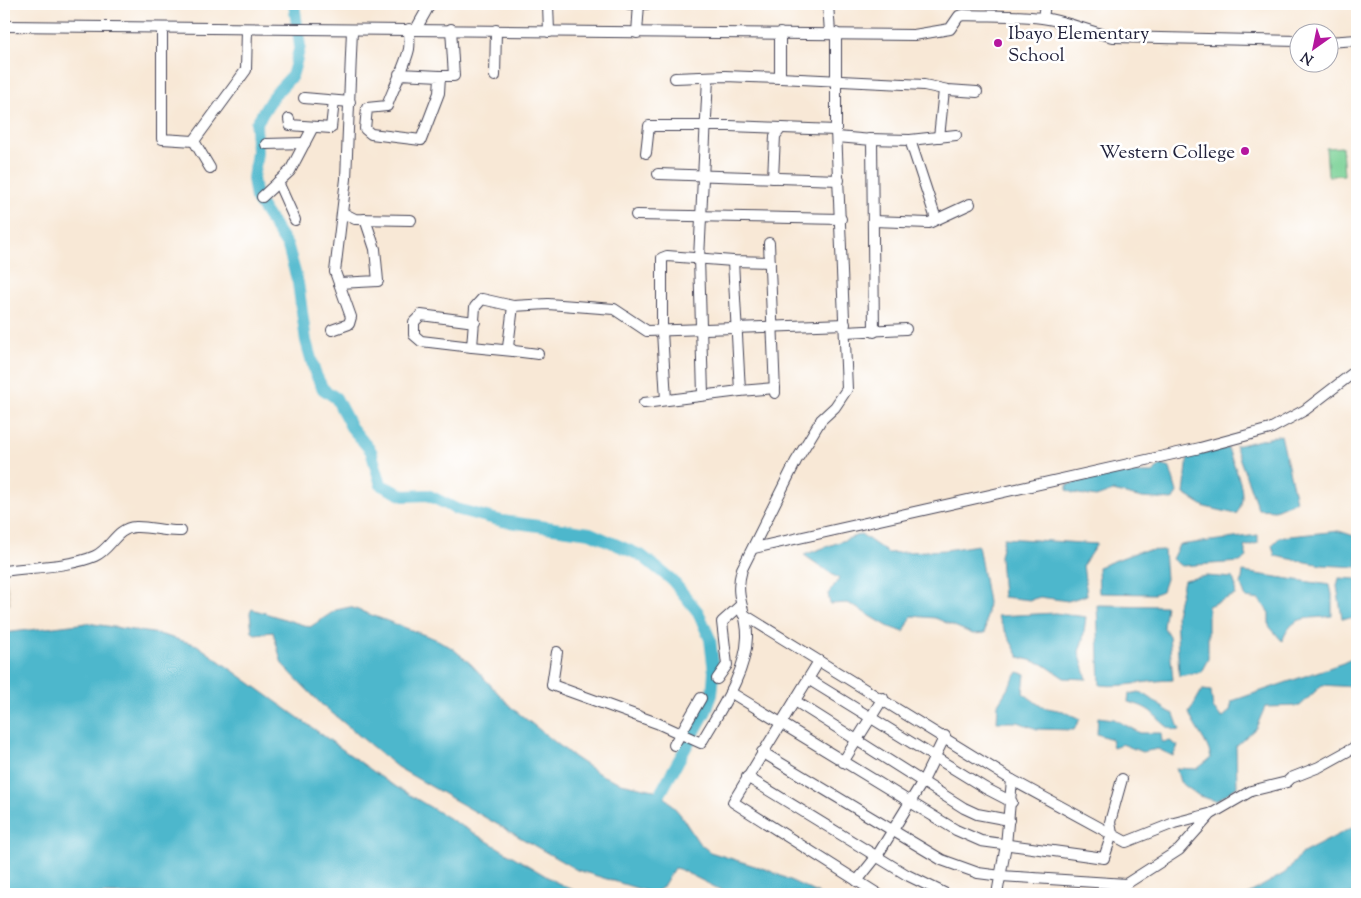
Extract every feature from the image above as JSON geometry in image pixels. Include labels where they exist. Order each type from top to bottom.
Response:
[{"type":"street","points":[[430,4],[412,29],[409,50],[387,106],[369,107],[366,110],[365,129],[368,133],[421,140],[439,94],[440,76]]},
{"type":"street","points":[[548,4],[549,32]]},
{"type":"street","points":[[629,4],[647,4]]},
{"type":"street","points":[[637,33],[639,4]]},
{"type":"street","points":[[557,652],[552,685],[683,734],[701,743],[730,692],[742,660],[747,636],[738,584],[742,569],[796,461],[821,420],[835,407],[847,389],[836,82],[833,33],[828,4]]},
{"type":"street","points":[[1042,18],[1045,4]]},
{"type":"street","points":[[4,26],[287,30],[451,29],[637,33],[925,34],[950,29],[959,16],[964,15],[1042,18],[1114,37],[1288,41]]},
{"type":"street","points":[[162,28],[162,139],[194,142]]},
{"type":"street","points":[[194,142],[246,70],[247,29]]},
{"type":"street","points":[[398,74],[454,76],[451,29]]},
{"type":"street","points":[[332,330],[349,324],[351,317],[335,272],[344,213],[352,30]]},
{"type":"street","points":[[495,76],[496,30]]},
{"type":"street","points":[[780,33],[780,78]]},
{"type":"street","points":[[1338,41],[1357,40]]},
{"type":"street","points":[[675,78],[726,76],[780,78],[924,85],[944,90],[977,92]]},
{"type":"street","points":[[703,394],[699,258],[708,78]]},
{"type":"street","points":[[939,137],[944,90]]},
{"type":"street","points":[[304,98],[350,102]]},
{"type":"street","points":[[289,119],[290,125],[331,128],[334,101]]},
{"type":"street","points":[[646,153],[649,126],[781,128],[869,139],[910,140],[956,135]]},
{"type":"street","points":[[262,197],[290,171],[313,127]]},
{"type":"street","points":[[773,178],[775,136],[781,128]]},
{"type":"street","points":[[869,139],[872,140],[874,332]]},
{"type":"street","points":[[910,140],[936,219]]},
{"type":"street","points":[[194,142],[210,168]]},
{"type":"street","points":[[266,144],[305,143]]},
{"type":"street","points":[[658,174],[839,180]]},
{"type":"street","points":[[278,182],[295,220]]},
{"type":"street","points":[[873,222],[929,223],[970,204]]},
{"type":"street","points":[[344,213],[355,219],[411,220]]},
{"type":"street","points":[[636,215],[840,219]]},
{"type":"street","points":[[339,283],[378,281],[375,249],[365,219]]},
{"type":"street","points":[[644,403],[703,394],[775,391],[769,243]]},
{"type":"street","points":[[666,400],[662,331],[662,258],[667,256],[770,262]]},
{"type":"street","points":[[733,261],[740,391]]},
{"type":"street","points":[[472,347],[476,304],[482,300],[512,306],[548,304],[614,309],[647,331],[701,331],[773,327],[845,328],[874,332],[906,329]]},
{"type":"street","points":[[512,306],[507,344],[514,351]]},
{"type":"street","points":[[475,322],[421,315],[414,322],[414,335],[418,340],[538,354]]},
{"type":"street","points":[[754,548],[1200,448],[1270,429],[1305,410],[1357,370]]},
{"type":"street","points":[[4,571],[73,562],[96,556],[107,548],[117,536],[135,527],[164,532],[181,531]]},
{"type":"street","points":[[742,609],[819,661],[945,736],[1012,780],[1126,842],[1174,823],[1213,812],[1251,791],[1287,782],[1291,778],[1319,767],[1357,746]]},
{"type":"street","points":[[717,679],[727,665],[722,622],[742,609]]},
{"type":"street","points":[[747,636],[765,626]]},
{"type":"street","points":[[819,661],[733,802],[878,894]]},
{"type":"street","points":[[808,679],[871,716],[985,788],[1012,802]]},
{"type":"street","points":[[730,692],[968,836],[1006,846],[1104,858],[1112,834],[1110,822],[1122,779]]},
{"type":"street","points":[[674,745],[683,734],[701,698]]},
{"type":"street","points":[[843,762],[883,698]]},
{"type":"street","points":[[795,701],[964,808],[977,814],[1009,820]]},
{"type":"street","points":[[858,881],[894,830],[923,781],[934,755],[945,736]]},
{"type":"street","points":[[762,752],[942,860],[978,873],[1126,884],[1179,850],[1213,812]]},
{"type":"street","points":[[747,777],[922,884],[946,894]]},
{"type":"street","points":[[997,894],[1012,802],[1012,780]]},
{"type":"green space","points":[[1342,147],[1344,175],[1328,176],[1326,148]]},
{"type":"sand","points":[[5,574],[10,604],[4,604]]},
{"type":"water","points":[[1281,435],[1296,501],[1275,510],[1258,509],[1235,446]]},
{"type":"water","points":[[1228,448],[1242,490],[1240,507],[1236,514],[1205,507],[1184,494],[1188,456]]},
{"type":"water","points":[[1160,465],[1170,468],[1177,492],[1173,500],[1142,498],[1113,491],[1096,497],[1073,493],[1067,490],[1067,485],[1098,477],[1131,473],[1153,473]]},
{"type":"water","points":[[1339,531],[1357,537],[1357,567],[1322,565],[1275,556],[1272,545],[1280,537]]},
{"type":"water","points":[[861,534],[888,553],[946,550],[978,545],[988,602],[985,633],[973,634],[935,618],[912,616],[904,632],[889,627],[848,603],[830,604],[828,594],[839,579],[804,555]]},
{"type":"water","points":[[1258,535],[1258,543],[1244,547],[1247,557],[1240,562],[1181,566],[1172,559],[1179,545]]},
{"type":"water","points":[[1004,538],[1097,544],[1083,565],[1087,595],[1068,601],[1040,597],[1030,600],[1003,597],[1000,556]]},
{"type":"water","points":[[1164,550],[1166,579],[1162,591],[1154,594],[1099,593],[1098,567],[1140,551]]},
{"type":"water","points":[[1243,572],[1330,585],[1332,616],[1308,618],[1296,622],[1291,626],[1282,641],[1269,626],[1269,613],[1260,600],[1246,598],[1241,585]]},
{"type":"water","points":[[1206,576],[1233,578],[1236,587],[1235,595],[1208,606],[1208,659],[1201,672],[1179,676],[1176,614],[1184,580]]},
{"type":"water","points":[[1339,578],[1357,579],[1357,619],[1342,618],[1337,586]]},
{"type":"water","points":[[1097,605],[1166,606],[1163,626],[1169,636],[1173,680],[1109,686],[1100,685]]},
{"type":"water","points":[[350,607],[438,640],[452,648],[471,664],[512,708],[574,757],[601,775],[621,783],[654,790],[665,797],[680,814],[699,843],[710,852],[768,870],[820,894],[729,894],[674,868],[662,888],[653,893],[577,870],[397,767],[321,704],[282,664],[273,632],[255,634],[252,632],[250,613],[252,609],[310,627],[336,610]]},
{"type":"water","points":[[1056,613],[1086,617],[1079,652],[1087,679],[1064,678],[1043,664],[1019,657],[997,616]]},
{"type":"water","points":[[87,623],[159,634],[197,645],[388,782],[556,882],[582,894],[4,894],[4,633]]},
{"type":"water","points":[[1357,656],[1357,685],[1355,687],[1322,685],[1300,706],[1265,707],[1256,728],[1236,746],[1237,787],[1216,801],[1199,796],[1180,782],[1176,768],[1197,769],[1211,758],[1207,746],[1189,713],[1202,690],[1211,691],[1213,708],[1222,718],[1230,711],[1232,701],[1343,663]]},
{"type":"water","points":[[1018,672],[1025,674],[1023,693],[1042,707],[1063,711],[1080,719],[1074,730],[1037,729],[1018,722],[997,722],[998,704]]},
{"type":"water","points":[[1139,692],[1174,714],[1180,731],[1171,729],[1145,708],[1128,702],[1129,694]]},
{"type":"water","points":[[1098,717],[1114,719],[1140,733],[1161,733],[1162,742],[1170,741],[1178,746],[1173,756],[1158,749],[1142,752],[1122,744],[1113,747],[1111,739],[1097,734]]},
{"type":"water","points":[[1357,825],[1357,894],[1248,894],[1285,873],[1301,854]]},
{"type":"waterway","points":[[294,4],[300,46],[292,76],[274,95],[256,124],[257,153],[253,178],[256,198],[288,247],[298,283],[306,341],[315,373],[323,389],[336,398],[351,427],[371,451],[381,485],[404,496],[428,495],[456,509],[502,521],[590,533],[642,556],[672,580],[698,612],[710,639],[714,672],[712,695],[706,711],[660,794]]},
{"type":"place","name":"Ibayo Elementary School","points":[[998,43]]},
{"type":"place","name":"Western College","points":[[1245,151]]}]
